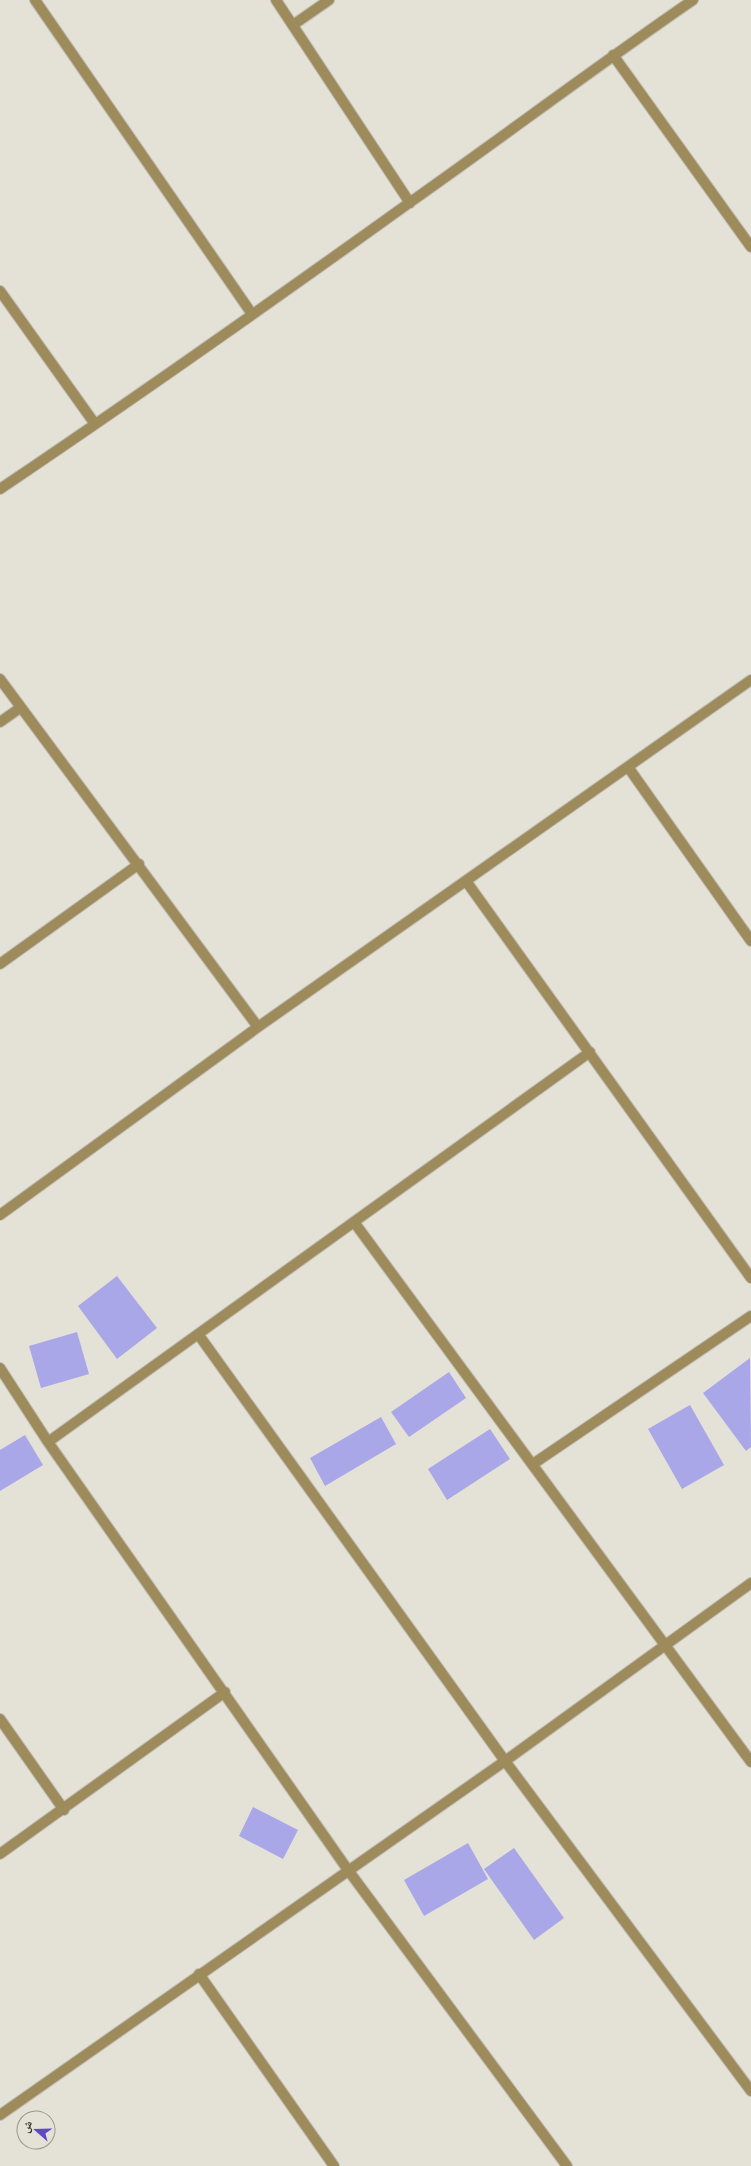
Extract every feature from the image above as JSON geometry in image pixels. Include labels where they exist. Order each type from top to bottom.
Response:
[{"type":"street","points":[[35,0],[252,314]]},
{"type":"street","points":[[276,0],[410,203]]},
{"type":"street","points":[[293,24],[330,0]]},
{"type":"street","points":[[0,489],[410,203],[613,55],[693,0]]},
{"type":"street","points":[[613,55],[751,247]]},
{"type":"street","points":[[0,292],[95,424]]},
{"type":"street","points":[[0,679],[20,708],[139,864],[258,1027]]},
{"type":"street","points":[[0,1215],[258,1027],[751,680]]},
{"type":"street","points":[[0,722],[20,708]]},
{"type":"street","points":[[628,767],[751,941]]},
{"type":"street","points":[[0,964],[139,864]]},
{"type":"street","points":[[466,881],[751,1278]]},
{"type":"street","points":[[48,1442],[590,1052]]},
{"type":"street","points":[[354,1222],[751,1762]]},
{"type":"street","points":[[533,1464],[751,1316]]},
{"type":"street","points":[[198,1334],[505,1761],[751,2091]]},
{"type":"street","points":[[0,1368],[48,1442],[225,1692],[348,1870],[567,2166]]},
{"type":"street","points":[[0,2115],[199,1974],[505,1761],[666,1646],[751,1583]]},
{"type":"street","points":[[0,1854],[64,1810],[225,1692]]},
{"type":"street","points":[[0,1719],[64,1810]]},
{"type":"street","points":[[199,1974],[332,2165]]},
{"type":"building","points":[[117,1276],[157,1328],[117,1359],[78,1306]]},
{"type":"building","points":[[77,1332],[89,1374],[41,1388],[29,1346]]},
{"type":"building","points":[[750,1358],[751,1447],[746,1451],[703,1393]]},
{"type":"building","points":[[449,1372],[466,1398],[409,1437],[391,1412]]},
{"type":"building","points":[[690,1405],[724,1465],[682,1489],[648,1429]]},
{"type":"building","points":[[381,1417],[396,1444],[325,1486],[310,1458]]},
{"type":"building","points":[[490,1429],[510,1459],[447,1500],[428,1469]]},
{"type":"building","points":[[25,1435],[43,1465],[0,1491],[0,1450]]},
{"type":"building","points":[[253,1807],[298,1830],[283,1859],[239,1836]]},
{"type":"building","points":[[468,1843],[488,1879],[424,1916],[404,1880]]},
{"type":"building","points":[[514,1848],[564,1918],[534,1940],[484,1869]]}]
